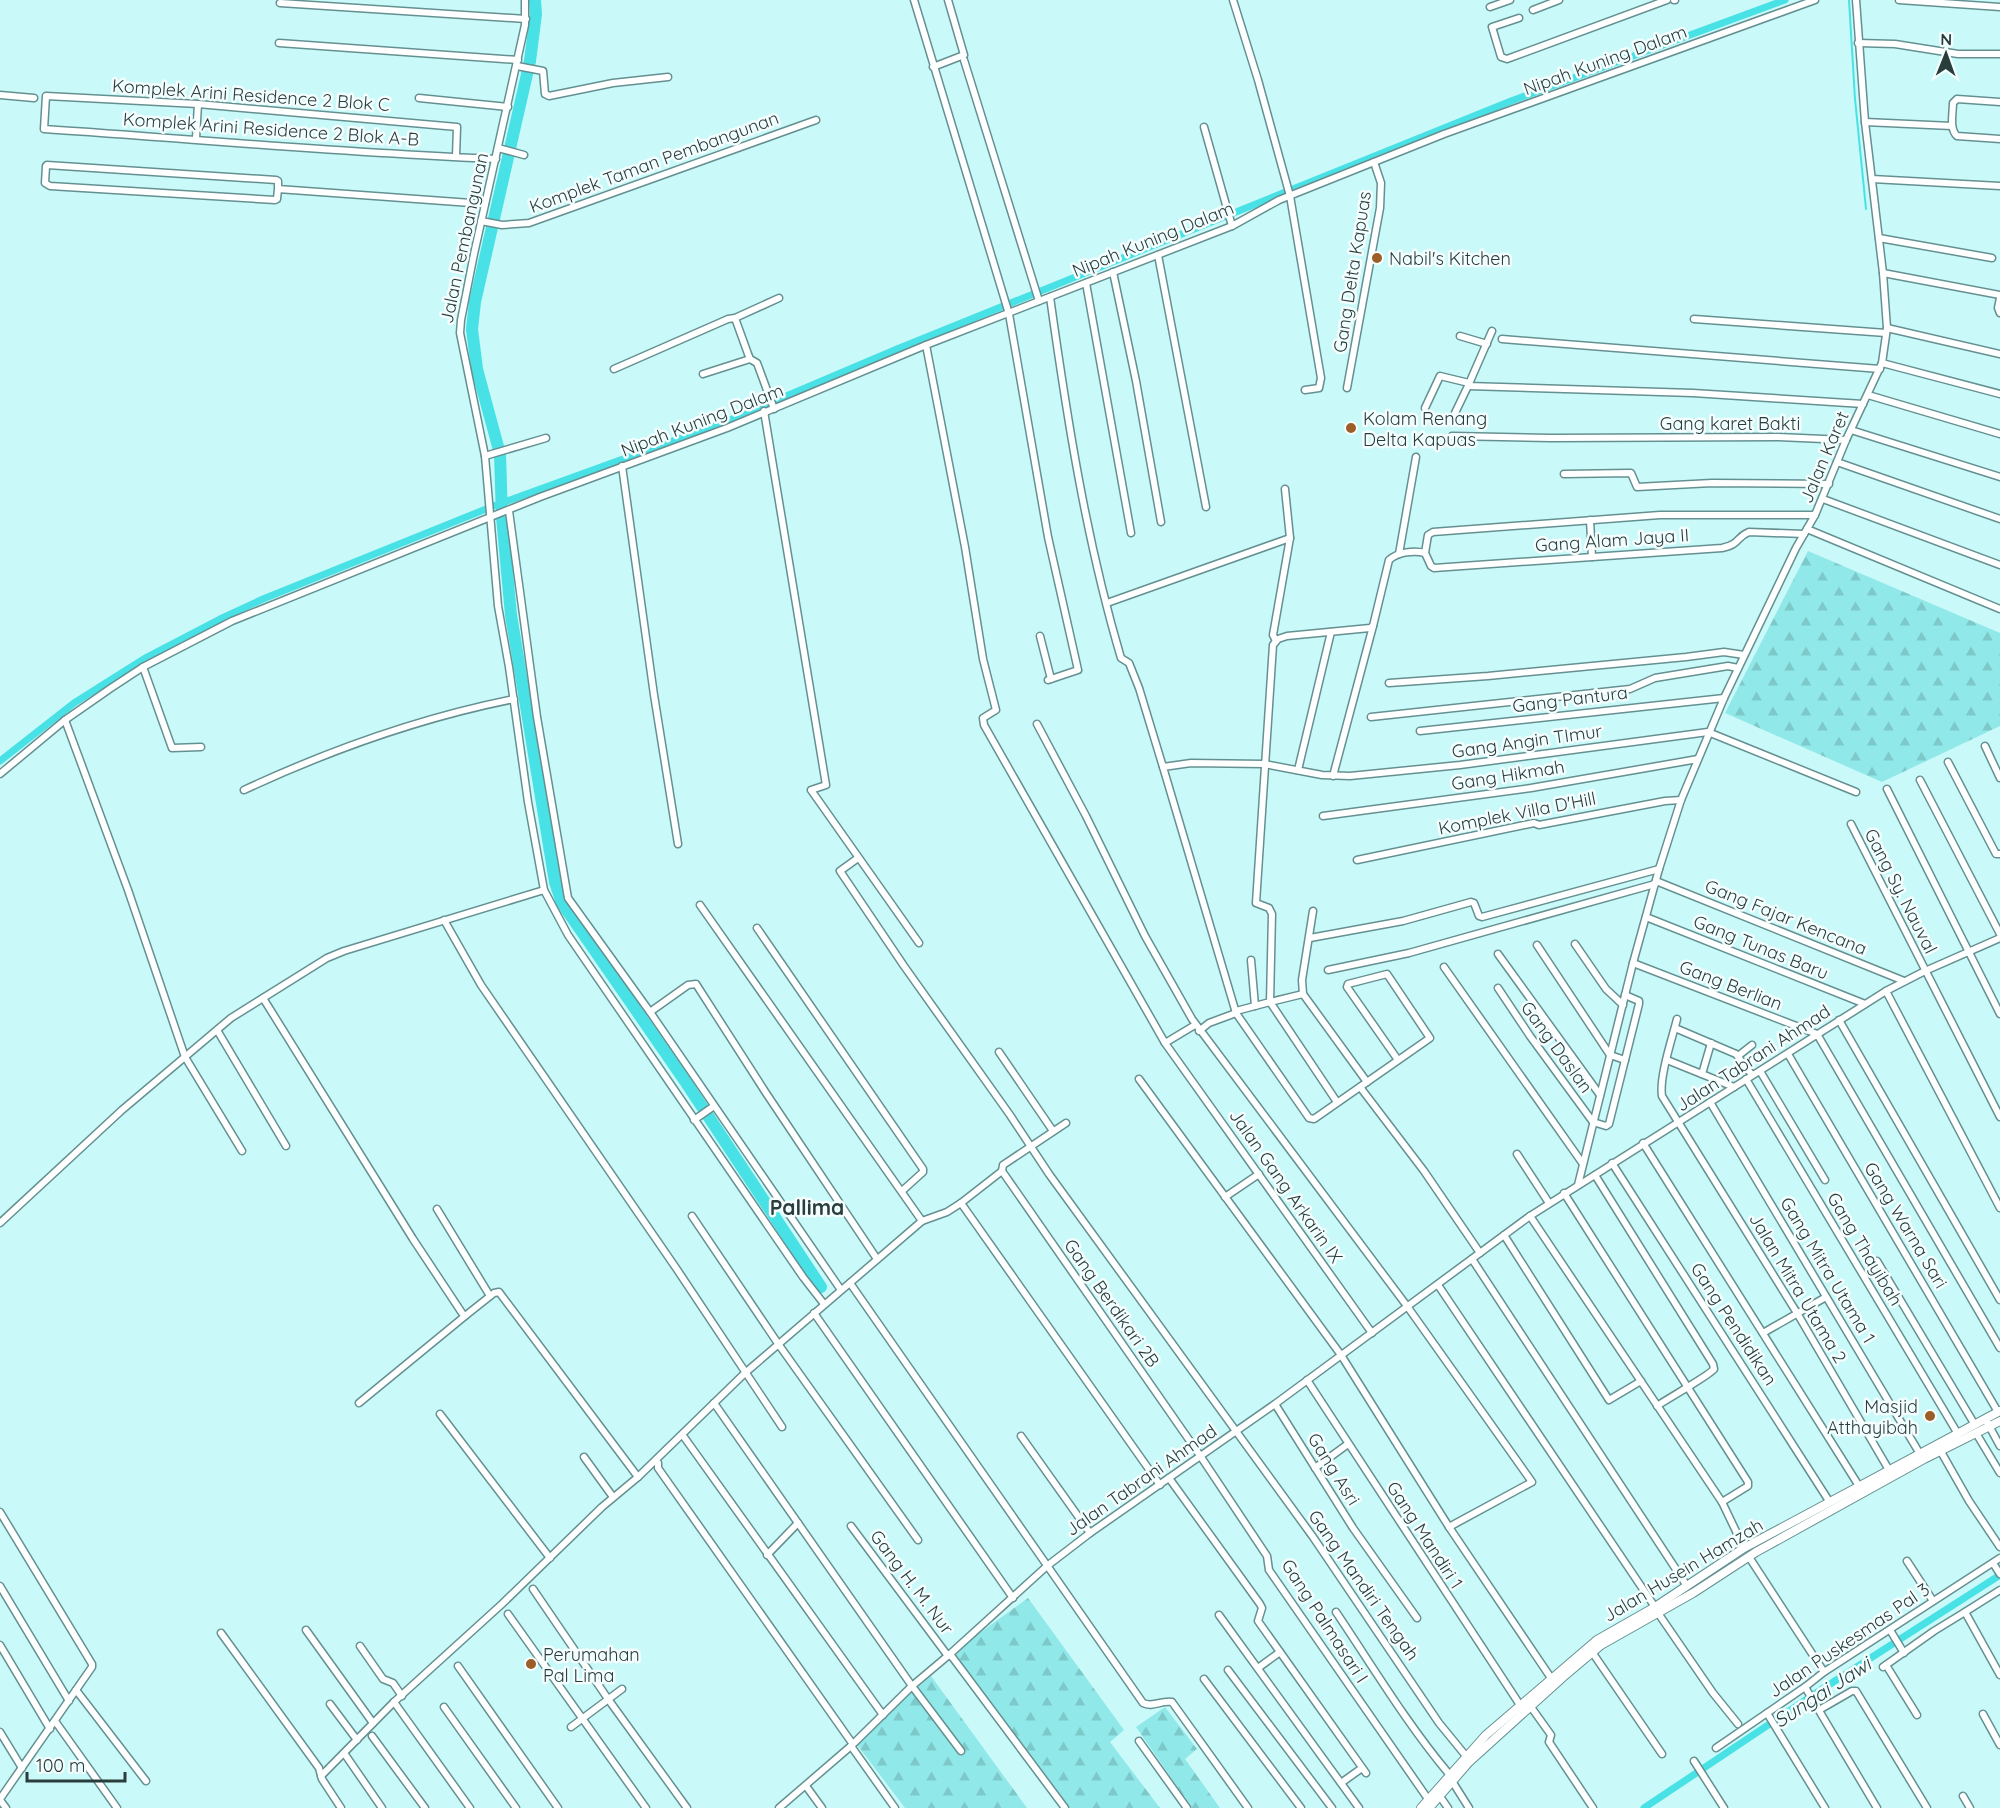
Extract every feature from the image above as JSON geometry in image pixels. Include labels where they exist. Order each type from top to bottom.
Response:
[{"type":"street","name":"Jalan Pembangunan","points":[[525,0],[526,19],[518,64],[485,204],[484,221],[460,320],[460,333],[488,455],[489,504],[498,606],[544,890],[568,935],[694,1120],[824,1304]]},
{"type":"street","points":[[914,0],[1009,313],[1048,537],[1078,670],[1050,679],[1040,636]]},
{"type":"street","points":[[933,67],[964,55],[948,0]]},
{"type":"street","points":[[1233,0],[1290,193],[1321,378],[1319,388],[1305,390]]},
{"type":"street","points":[[1490,7],[1510,0]]},
{"type":"street","points":[[1533,10],[1559,0]]},
{"type":"street","points":[[1520,18],[1491,27],[1502,57],[1506,59],[1667,0]]},
{"type":"street","name":"Nipah Kuning Dalam","points":[[0,774],[65,720],[143,667],[232,621],[491,516],[507,512],[540,497],[727,428],[772,405],[1158,255],[1229,219],[1290,193],[1455,130],[1815,0]]},
{"type":"street","name":"Jalan Karet","points":[[1578,1185],[1633,963],[1659,869],[1682,800],[1708,732],[1815,515],[1846,440],[1881,366],[1887,331],[1883,273],[1865,122],[1856,0]]},
{"type":"street","points":[[1899,0],[2000,7]]},
{"type":"street","points":[[280,3],[526,19]]},
{"type":"street","points":[[279,43],[518,64],[543,71],[545,94],[549,96],[613,83],[668,76]]},
{"type":"street","points":[[1858,43],[1895,44],[1958,54],[2000,54]]},
{"type":"street","points":[[964,60],[1039,301]]},
{"type":"street","points":[[0,95],[34,98]]},
{"type":"street","name":"Komplek Arini Residence 2 Blok C","points":[[44,129],[46,96],[198,104],[457,127],[456,157]]},
{"type":"street","points":[[419,98],[508,107]]},
{"type":"street","points":[[2000,102],[1957,99],[1953,103],[1952,126],[1953,133],[1958,136],[2000,140]]},
{"type":"street","points":[[196,138],[198,104]]},
{"type":"street","name":"Komplek Taman Pembangunan","points":[[484,221],[501,225],[529,223],[816,120]]},
{"type":"street","points":[[1865,122],[1952,126]]},
{"type":"street","points":[[1204,127],[1229,219]]},
{"type":"street","name":"Komplek Arini Residence 2 Blok A-B","points":[[44,129],[496,159]]},
{"type":"street","points":[[498,148],[524,155]]},
{"type":"street","name":"Gang Delta Kapuas","points":[[1347,388],[1380,208],[1381,183],[1374,162]]},
{"type":"street","points":[[47,165],[276,180],[278,189],[275,200],[50,186],[45,183],[47,165]]},
{"type":"street","points":[[1872,179],[2000,186]]},
{"type":"street","points":[[278,189],[485,204]]},
{"type":"street","points":[[1879,237],[1992,258]]},
{"type":"street","points":[[1158,255],[1206,507]]},
{"type":"street","points":[[1113,272],[1136,381],[1161,522]]},
{"type":"street","points":[[1883,273],[2000,296],[1998,308],[2000,313]]},
{"type":"street","points":[[1086,283],[1131,533]]},
{"type":"street","points":[[1050,297],[1083,505],[1121,658],[1129,663],[1139,688],[1236,1012],[1309,1118],[1314,1119],[1429,1039],[1387,974],[1348,984],[1347,987],[1398,1060]]},
{"type":"street","points":[[614,369],[779,298]]},
{"type":"street","points":[[735,318],[750,359],[757,363],[772,405]]},
{"type":"street","points":[[1694,319],[1887,331],[2000,354]]},
{"type":"street","points":[[1455,412],[1492,331]]},
{"type":"street","points":[[1460,336],[1487,344]]},
{"type":"street","points":[[1502,339],[1881,366],[2000,394]]},
{"type":"street","name":"Jalan Gang Arkarin IX","points":[[926,345],[965,547],[983,659],[995,708],[982,718],[984,725],[1165,1043],[1372,1333]]},
{"type":"street","points":[[703,374],[750,359]]},
{"type":"street","points":[[1425,408],[1440,376],[1469,384],[1693,393],[1863,404]]},
{"type":"street","points":[[1868,395],[2000,434]]},
{"type":"street","points":[[764,411],[826,785],[811,790],[919,943]]},
{"type":"street","points":[[1851,430],[2000,477]]},
{"type":"street","name":"Gang karet Bakti","points":[[1452,436],[1778,437],[1846,440]]},
{"type":"street","points":[[488,455],[546,438]]},
{"type":"street","points":[[1399,554],[1416,458]]},
{"type":"street","points":[[1837,462],[2000,519]]},
{"type":"street","points":[[622,466],[654,695],[678,844]]},
{"type":"street","points":[[1564,474],[1630,472],[1637,487],[1712,483],[1829,484]]},
{"type":"street","points":[[1285,489],[1290,538],[1273,635],[1276,641],[1272,652],[1256,903],[1269,908],[1272,914],[1270,1002],[1337,1102]]},
{"type":"street","points":[[1822,498],[2000,565]]},
{"type":"street","points":[[507,512],[537,717],[568,898],[650,1012],[841,1290]]},
{"type":"street","points":[[1333,776],[1389,560],[1399,554],[1425,552],[1428,535],[1432,532],[1660,515],[1815,515]]},
{"type":"street","points":[[1590,520],[1592,556]]},
{"type":"street","points":[[1806,531],[2000,609]]},
{"type":"street","name":"Gang Alam Jaya II","points":[[1425,552],[1433,568],[1722,548],[1735,544],[1749,532],[1806,531]]},
{"type":"street","points":[[1107,603],[1290,538]]},
{"type":"street","points":[[1276,641],[1296,635],[1365,629],[1373,626]]},
{"type":"street","points":[[1298,770],[1331,632]]},
{"type":"street","points":[[1389,683],[1488,676],[1721,652],[1744,655]]},
{"type":"street","points":[[1371,717],[1630,689],[1655,678],[1728,666],[1738,668]]},
{"type":"street","points":[[143,667],[172,748],[201,747]]},
{"type":"street","name":"Gang Pantura","points":[[1420,731],[1724,698]]},
{"type":"street","points":[[244,790],[303,762],[357,742],[476,706],[514,699]]},
{"type":"street","points":[[65,720],[128,890],[185,1057],[242,1151]]},
{"type":"street","points":[[1036,724],[1086,816],[1145,936],[1197,1028],[1407,1306],[1532,1482],[1449,1527]]},
{"type":"street","points":[[1708,732],[1856,792]]},
{"type":"street","name":"Gang Angin TImur","points":[[1163,767],[1191,763],[1264,764],[1350,777],[1460,765],[1708,732]]},
{"type":"street","points":[[1985,746],[2000,778]]},
{"type":"street","name":"Gang Hikmah","points":[[1323,816],[1531,788],[1698,759]]},
{"type":"street","points":[[1948,762],[1996,854],[2000,854]]},
{"type":"street","points":[[1920,780],[2000,936]]},
{"type":"street","points":[[1887,789],[2000,1014]]},
{"type":"street","name":"Komplek Villa D'Hill","points":[[1358,860],[1534,823],[1539,825],[1669,800],[1682,800]]},
{"type":"street","name":"Gang Sy. Nauval","points":[[1851,824],[2000,1117]]},
{"type":"street","name":"Gang Mandiri Tengah","points":[[858,858],[840,871],[943,1024],[1313,1537],[1439,1723],[1466,1756]]},
{"type":"street","points":[[1310,938],[1403,921],[1471,902],[1474,903],[1482,917],[1659,869]]},
{"type":"street","points":[[1328,970],[1409,953],[1656,882]]},
{"type":"street","name":"Gang Fajar Kencana","points":[[1656,882],[1904,981]]},
{"type":"street","points":[[0,1223],[122,1110],[231,1018],[263,998],[336,954],[544,890]]},
{"type":"street","points":[[700,905],[922,1221]]},
{"type":"street","points":[[1313,912],[1302,980],[1303,994],[1367,1082]]},
{"type":"street","name":"Gang Tunas Baru","points":[[1646,917],[1865,1004]]},
{"type":"street","points":[[444,920],[481,985],[676,1268],[782,1427]]},
{"type":"street","points":[[757,928],[923,1169],[923,1172],[902,1191]]},
{"type":"street","name":"Jalan Tabrani Ahmad","points":[[779,1808],[852,1745],[912,1686],[1047,1566],[1090,1533],[1275,1404],[1530,1216],[1886,991],[2000,936]]},
{"type":"street","points":[[1575,944],[1606,989],[1623,1005]]},
{"type":"street","points":[[1537,945],[1610,1055],[1625,1060]]},
{"type":"street","points":[[1498,954],[1600,1095]]},
{"type":"street","points":[[1251,960],[1255,1006]]},
{"type":"street","name":"Gang Berlian","points":[[1633,963],[1817,1034]]},
{"type":"street","points":[[1444,968],[1583,1164]]},
{"type":"street","points":[[650,1012],[688,985],[696,984],[877,1259]]},
{"type":"street","name":"Gang Daslan","points":[[1498,988],[1593,1122]]},
{"type":"street","points":[[1886,991],[2000,1208]]},
{"type":"street","points":[[1165,1043],[1236,1012],[1303,994]]},
{"type":"street","points":[[1593,1122],[1608,1125],[1618,1089],[1639,1004],[1638,1001],[1625,995]]},
{"type":"street","points":[[263,998],[413,1239],[465,1316]]},
{"type":"street","name":"Jalan Mitra Utama 2","points":[[1677,1019],[1666,1060],[1661,1095],[1797,1313],[1889,1470]]},
{"type":"street","points":[[1839,1020],[2000,1300]]},
{"type":"street","points":[[1675,1028],[1738,1056],[1752,1075]]},
{"type":"street","points":[[217,1030],[286,1146]]},
{"type":"street","points":[[1817,1034],[2000,1348]]},
{"type":"street","points":[[1702,1074],[1711,1043]]},
{"type":"street","points":[[1738,1056],[1752,1045]]},
{"type":"street","points":[[999,1052],[1053,1131]]},
{"type":"street","name":"Gang Warna Sari","points":[[1788,1054],[1999,1411]]},
{"type":"street","points":[[1666,1060],[1734,1088]]},
{"type":"street","points":[[1760,1071],[1825,1180]]},
{"type":"street","points":[[1139,1079],[1341,1355],[1449,1527],[1551,1678]]},
{"type":"street","name":"Gang Thayibah","points":[[1746,1079],[1958,1434]]},
{"type":"street","points":[[1603,1084],[1618,1089]]},
{"type":"street","points":[[1360,1087],[1424,1172],[1480,1253]]},
{"type":"street","name":"Gang Mitra Utama 1","points":[[1710,1102],[1920,1454]]},
{"type":"street","points":[[694,1120],[714,1106]]},
{"type":"street","points":[[321,1776],[394,1702],[613,1497],[638,1477],[745,1373],[814,1312],[922,1221],[947,1212],[962,1203],[1002,1168],[1066,1123]]},
{"type":"street","points":[[1643,1143],[1859,1486]]},
{"type":"street","points":[[1517,1154],[1549,1203]]},
{"type":"street","name":"Gang Pendidikan","points":[[1612,1163],[1829,1501]]},
{"type":"street","name":"Gang Berdikari 2B","points":[[1002,1168],[1201,1456]]},
{"type":"street","points":[[1225,1197],[1259,1174]]},
{"type":"street","points":[[1595,1175],[1712,1360],[1714,1369],[1711,1373],[1657,1406]]},
{"type":"street","points":[[1564,1193],[1748,1482],[1748,1485],[1722,1502]]},
{"type":"street","points":[[962,1203],[1160,1485]]},
{"type":"street","points":[[437,1209],[490,1296]]},
{"type":"street","points":[[692,1216],[778,1345],[918,1540]]},
{"type":"street","points":[[1530,1216],[1722,1502],[1744,1548]]},
{"type":"street","points":[[1504,1235],[1609,1400],[1641,1381]]},
{"type":"street","points":[[1472,1259],[1687,1586]]},
{"type":"street","points":[[1877,1262],[2000,1473]]},
{"type":"street","points":[[850,1283],[1143,1703],[1151,1706],[1162,1702],[1172,1702],[1248,1808]]},
{"type":"street","points":[[1438,1285],[1713,1693],[1738,1724]]},
{"type":"street","points":[[359,1403],[497,1291],[638,1477]]},
{"type":"street","points":[[1763,1333],[1826,1296]]},
{"type":"street","points":[[814,1312],[1013,1598]]},
{"type":"street","name":"Gang Mandiri 1","points":[[1307,1380],[1520,1705]]},
{"type":"street","points":[[714,1403],[912,1686],[961,1751]]},
{"type":"street","name":"Gang Asri","points":[[1275,1404],[1368,1549],[1417,1618]]},
{"type":"street","name":"Jalan Husein Hamzah","points":[[1987,1423],[1999,1411]]},
{"type":"street","points":[[440,1414],[550,1558]]},
{"type":"street","name":"Jalan Husein Hamzah","points":[[1421,1808],[1450,1778],[1531,1707],[1551,1678],[1597,1640],[1694,1593],[1848,1496],[1940,1450],[1987,1423],[2000,1420]]},
{"type":"street","points":[[1987,1423],[2000,1446]]},
{"type":"street","name":"Jalan Husein Hamzah","points":[[1429,1808],[1466,1756],[1520,1705],[1592,1652],[1657,1610],[1687,1586],[1744,1548],[1829,1501],[1848,1496],[1859,1486],[1889,1470],[1958,1434],[1976,1429]]},
{"type":"street","points":[[1021,1436],[1090,1533]]},
{"type":"street","points":[[684,1437],[883,1715]]},
{"type":"street","points":[[1315,1468],[1347,1444]]},
{"type":"street","points":[[1940,1450],[1969,1501],[2000,1547]]},
{"type":"street","name":"Gang Palmasari I","points":[[1201,1456],[1267,1556],[1269,1570],[1428,1799]]},
{"type":"street","points":[[584,1457],[613,1497]]},
{"type":"street","points":[[658,1463],[658,1468],[895,1808]]},
{"type":"street","points":[[1170,1478],[1260,1604],[1262,1608],[1258,1621],[1364,1770],[1341,1783]]},
{"type":"street","points":[[0,1512],[92,1664],[92,1669],[0,1799],[6,1808]]},
{"type":"street","points":[[767,1555],[798,1523]]},
{"type":"street","name":"Gang H. M. Nur","points":[[851,1526],[1065,1808]]},
{"type":"street","points":[[1749,1557],[1824,1672]]},
{"type":"street","name":"Jalan Puskesmas Pal 3","points":[[1716,1748],[1807,1689],[1824,1672],[1933,1601],[1995,1565],[2000,1558]]},
{"type":"street","points":[[1907,1561],[1933,1601]]},
{"type":"street","points":[[1995,1565],[2000,1574]]},
{"type":"street","points":[[0,1586],[69,1701]]},
{"type":"street","points":[[533,1589],[608,1699],[687,1808]]},
{"type":"street","points":[[1917,1715],[1884,1666],[1903,1651],[2000,1590]]},
{"type":"street","points":[[1336,1612],[1469,1808]]},
{"type":"street","points":[[1965,1612],[2000,1675]]},
{"type":"street","points":[[508,1614],[646,1808]]},
{"type":"street","points":[[1219,1615],[1359,1808]]},
{"type":"street","points":[[306,1630],[373,1723]]},
{"type":"street","points":[[1890,1630],[1903,1651]]},
{"type":"street","points":[[221,1633],[319,1768],[321,1776],[341,1808]]},
{"type":"street","points":[[0,1645],[50,1729]]},
{"type":"street","points":[[360,1646],[383,1679],[393,1683],[402,1696]]},
{"type":"street","points":[[1258,1668],[1280,1652]]},
{"type":"street","points":[[1592,1652],[1662,1754]]},
{"type":"street","points":[[458,1666],[558,1808]]},
{"type":"street","points":[[1228,1670],[1332,1808]]},
{"type":"street","points":[[1204,1679],[1301,1808]]},
{"type":"street","points":[[571,1727],[622,1689]]},
{"type":"street","points":[[1807,1689],[1876,1808]]},
{"type":"street","points":[[76,1690],[146,1781]]},
{"type":"street","points":[[1818,1708],[1856,1691],[1926,1808]]},
{"type":"street","points":[[394,1702],[470,1808]]},
{"type":"street","points":[[330,1704],[357,1740]]},
{"type":"street","points":[[444,1707],[516,1808]]},
{"type":"street","points":[[1531,1707],[1551,1735],[1549,1742],[1593,1808]]},
{"type":"street","points":[[1983,1714],[2000,1745]]},
{"type":"street","points":[[1768,1716],[1825,1808]]},
{"type":"street","points":[[55,1721],[117,1808]]},
{"type":"street","points":[[0,1732],[22,1768]]},
{"type":"street","points":[[372,1736],[425,1808]]},
{"type":"street","points":[[1139,1741],[1187,1808]]},
{"type":"street","points":[[344,1753],[382,1808]]},
{"type":"street","points":[[1696,1764],[1724,1808]]},
{"type":"street","points":[[806,1786],[822,1808]]},
{"type":"street","points":[[1439,1795],[1448,1808]]},
{"type":"street","points":[[1963,1796],[1970,1808]]},
{"type":"green space","points":[[1808,551],[2000,633],[2000,726],[1882,782],[1725,713]]},
{"type":"green space","points":[[1028,1598],[1124,1730],[1110,1742],[1160,1808],[1067,1808],[953,1652]]},
{"type":"green space","points":[[931,1676],[1027,1808],[905,1808],[855,1742]]},
{"type":"green space","points":[[1165,1707],[1197,1749],[1185,1759],[1220,1808],[1192,1808],[1136,1727]]},
{"type":"waterway","points":[[535,0],[536,14],[530,61],[475,302],[472,329],[477,369],[500,454],[502,517],[511,615],[555,882],[562,903],[685,1081],[821,1287]]},
{"type":"waterway","points":[[0,761],[74,703],[147,657],[263,599],[491,507],[725,422],[897,349],[1511,101],[1785,0]]},
{"type":"waterway","points":[[1849,0],[1855,99],[1866,209]]},
{"type":"waterway","name":"Sungai Jawi","points":[[1644,1808],[1813,1695],[2000,1575]]},
{"type":"place","name":"Nabil's Kitchen","points":[[1377,258]]},
{"type":"place","name":"Kolam Renang Delta Kapuas","points":[[1351,428]]},
{"type":"place","name":"Masjid Atthayibah","points":[[1930,1416]]},
{"type":"place","name":"Perumahan Pal Lima","points":[[531,1664]]},
{"type":"district","name":"Pallima","points":[[807,1207]]}]
